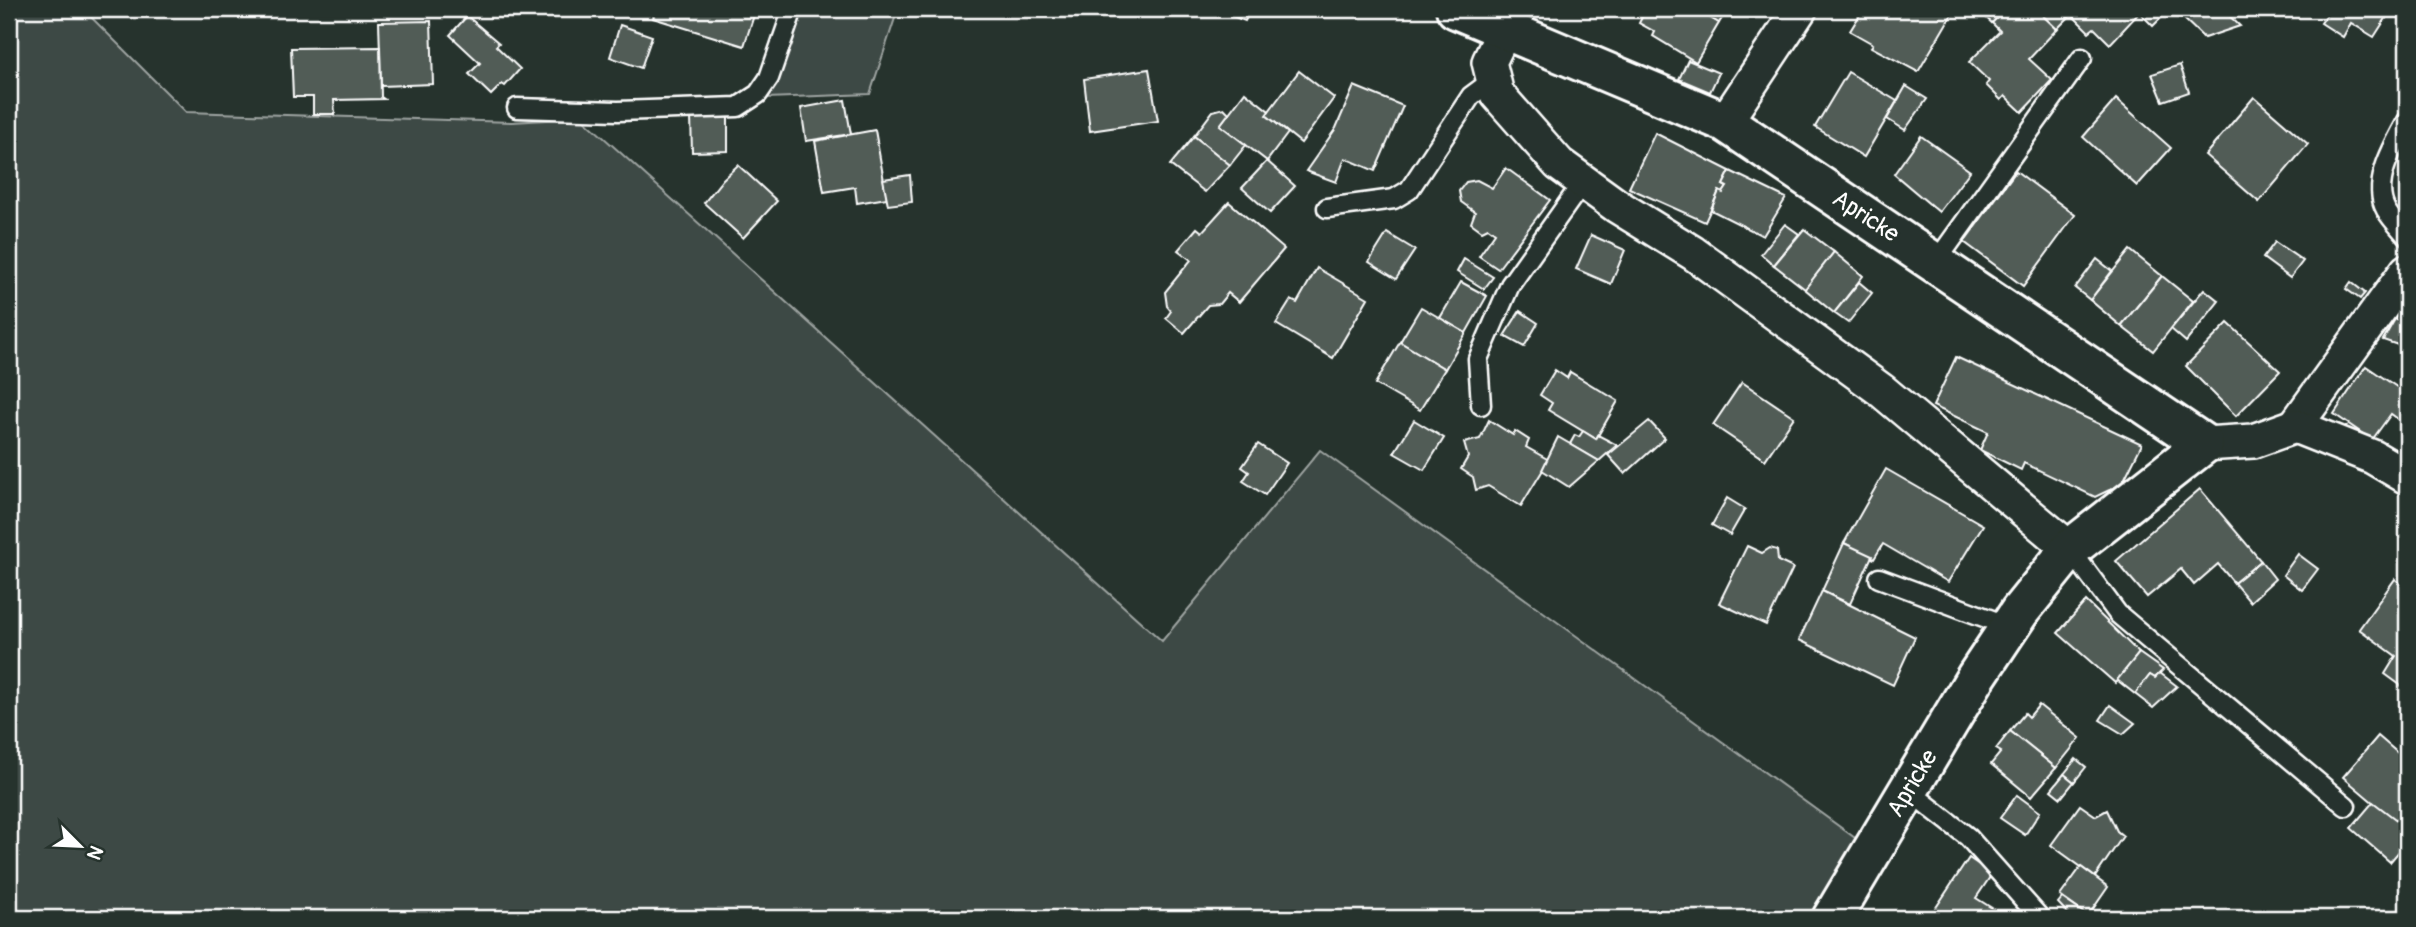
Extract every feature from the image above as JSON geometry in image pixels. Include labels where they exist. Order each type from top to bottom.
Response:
[{"type":"street","name":"Apricke","points":[[1456,9],[1725,122],[2204,444],[2070,549],[2007,631],[1832,918]]},
{"type":"street","points":[[1725,122],[1800,9]]},
{"type":"street","points":[[1504,31],[1489,62],[1497,94],[1559,164],[1693,253],[1881,390],[2070,549]]},
{"type":"street","points":[[2204,444],[2253,441],[2295,426],[2407,271]]},
{"type":"street","points":[[2295,426],[2373,457],[2407,477]]},
{"type":"lane","points":[[517,108],[618,111],[737,107],[758,94],[769,78],[793,9]]},
{"type":"lane","points":[[1936,262],[2082,58]]},
{"type":"lane","points":[[1326,208],[1394,200],[1409,190],[1471,96],[1493,79]]},
{"type":"lane","points":[[2407,121],[2389,159],[2380,188],[2385,209],[2407,236]]},
{"type":"lane","points":[[1481,405],[1478,359],[1510,285],[1583,182]]},
{"type":"lane","points":[[2070,549],[2118,614],[2346,806]]},
{"type":"lane","points":[[1879,578],[1992,620],[2007,631]]},
{"type":"lane","points":[[1908,790],[1968,837],[2040,918]]},
{"type":"shaded area","points":[[9,9],[83,9],[186,112],[512,122],[582,118],[1162,641],[1320,450],[1862,843],[1819,918],[9,918]]},
{"type":"shaded area","points":[[798,9],[898,9],[870,94],[767,98]]},
{"type":"building","points":[[656,9],[756,9],[744,46],[653,18]]},
{"type":"building","points":[[1215,9],[1251,9],[1245,21]]},
{"type":"building","points":[[1646,9],[1667,12],[1669,9],[1695,9],[1719,23],[1696,62],[1653,36],[1655,32],[1639,23]]},
{"type":"building","points":[[1695,9],[1728,9],[1719,23]]},
{"type":"building","points":[[1855,9],[1955,9],[1918,72],[1871,47],[1873,44],[1850,31],[1861,13]]},
{"type":"building","points":[[1984,9],[2006,9],[1992,23],[1981,13]]},
{"type":"building","points":[[2006,9],[2036,9],[2057,29],[2029,59],[2052,80],[2022,112],[2005,96],[2001,100],[1986,85],[1989,81],[1969,62],[2000,31],[1992,23]]},
{"type":"building","points":[[2036,9],[2074,9],[2076,10],[2057,29]]},
{"type":"building","points":[[2074,9],[2136,9],[2140,12],[2110,44],[2094,28],[2089,32],[2074,17],[2078,13]]},
{"type":"building","points":[[2136,9],[2170,9],[2153,26]]},
{"type":"building","points":[[2188,9],[2222,9],[2240,26],[2204,38],[2181,16]]},
{"type":"building","points":[[2328,9],[2392,9],[2374,37],[2351,23],[2343,37],[2321,23],[2330,10]]},
{"type":"building","points":[[467,16],[499,43],[496,46],[520,69],[505,86],[502,84],[491,95],[469,74],[480,63],[450,35]]},
{"type":"building","points":[[431,21],[433,84],[381,86],[379,22]]},
{"type":"building","points":[[620,25],[652,36],[641,68],[610,57]]},
{"type":"building","points":[[380,47],[381,97],[384,99],[334,100],[335,114],[313,114],[313,97],[293,97],[291,48]]},
{"type":"building","points":[[1688,60],[1719,73],[1710,92],[1679,79]]},
{"type":"building","points":[[2180,65],[2189,92],[2163,101],[2152,74]]},
{"type":"building","points":[[1149,69],[1158,121],[1090,131],[1084,79]]},
{"type":"building","points":[[1299,71],[1334,98],[1301,143],[1266,115]]},
{"type":"building","points":[[1848,72],[1897,101],[1864,157],[1815,127]]},
{"type":"building","points":[[1354,86],[1403,106],[1375,171],[1345,158],[1336,182],[1306,171],[1336,128]]},
{"type":"building","points":[[1906,86],[1927,99],[1905,130],[1887,119]]},
{"type":"building","points":[[1245,92],[1269,111],[1266,115],[1288,133],[1267,161],[1220,125]]},
{"type":"building","points":[[2254,97],[2308,144],[2259,202],[2205,155]]},
{"type":"building","points":[[2116,99],[2171,148],[2137,186],[2083,137]]},
{"type":"building","points":[[845,100],[851,134],[806,141],[801,108]]},
{"type":"building","points":[[1224,108],[1229,113],[1220,125],[1246,145],[1230,165],[1194,136],[1213,111]]},
{"type":"building","points":[[728,116],[728,151],[692,152],[691,117]]},
{"type":"building","points":[[875,130],[887,198],[857,203],[855,187],[824,192],[815,141]]},
{"type":"building","points":[[1655,133],[1730,171],[1723,185],[1727,187],[1723,193],[1719,191],[1705,222],[1629,188]]},
{"type":"building","points":[[1194,136],[1230,165],[1205,192],[1170,165]]},
{"type":"building","points":[[1921,136],[1970,171],[1939,212],[1894,174]]},
{"type":"building","points":[[1267,161],[1295,186],[1270,213],[1242,188]]},
{"type":"building","points":[[738,165],[777,201],[743,238],[704,203]]},
{"type":"building","points":[[1506,168],[1550,200],[1498,269],[1479,256],[1495,233],[1488,228],[1482,231],[1471,223],[1475,212],[1461,202],[1459,191],[1466,182],[1477,180],[1492,188]]},
{"type":"building","points":[[1730,171],[1786,198],[1763,236],[1711,210],[1719,191],[1723,193],[1727,187],[1723,185]]},
{"type":"building","points":[[2016,171],[2075,215],[2023,286],[1964,242]]},
{"type":"building","points":[[910,175],[912,202],[888,205],[883,179]]},
{"type":"building","points":[[1229,202],[1284,249],[1239,302],[1228,293],[1219,304],[1208,305],[1184,333],[1166,318],[1171,311],[1167,306],[1165,292],[1191,260],[1178,250],[1197,228],[1202,232]]},
{"type":"building","points":[[1785,224],[1799,234],[1774,265],[1761,254]]},
{"type":"building","points":[[1804,229],[1834,252],[1805,289],[1774,265]]},
{"type":"building","points":[[1387,233],[1415,250],[1396,279],[1369,262]]},
{"type":"building","points":[[1591,235],[1625,250],[1611,284],[1576,269]]},
{"type":"building","points":[[2275,242],[2303,261],[2290,278],[2263,258]]},
{"type":"building","points":[[2130,250],[2162,276],[2121,326],[2090,300]]},
{"type":"building","points":[[1834,252],[1863,276],[1834,313],[1805,289]]},
{"type":"building","points":[[1464,259],[1493,277],[1484,289],[1457,272]]},
{"type":"building","points":[[2097,259],[2112,271],[2090,300],[2075,288]]},
{"type":"building","points":[[1317,268],[1368,298],[1333,358],[1276,324],[1291,300],[1297,303]]},
{"type":"building","points":[[2162,276],[2193,301],[2153,351],[2121,326]]},
{"type":"building","points":[[1461,282],[1487,296],[1466,333],[1440,318]]},
{"type":"building","points":[[1859,282],[1872,293],[1848,323],[1834,313]]},
{"type":"building","points":[[2351,282],[2365,293],[2360,299],[2346,289]]},
{"type":"building","points":[[2204,289],[2219,301],[2186,342],[2171,329]]},
{"type":"building","points":[[1421,307],[1466,333],[1445,369],[1400,342]]},
{"type":"building","points":[[1520,311],[1538,323],[1524,347],[1504,336]]},
{"type":"building","points":[[2395,319],[2407,323],[2407,348],[2383,340]]},
{"type":"building","points":[[2228,323],[2280,371],[2236,416],[2186,366]]},
{"type":"building","points":[[1400,342],[1445,369],[1420,410],[1375,384]]},
{"type":"building","points":[[1956,357],[2142,444],[2122,484],[2095,497],[2024,463],[2021,470],[1980,450],[1988,432],[1933,406]]},
{"type":"building","points":[[2366,366],[2407,394],[2405,424],[2391,414],[2372,440],[2334,414]]},
{"type":"building","points":[[1555,370],[1567,378],[1570,372],[1618,401],[1596,439],[1548,410],[1552,403],[1540,395]]},
{"type":"building","points":[[1742,382],[1794,417],[1765,460],[1713,425]]},
{"type":"building","points":[[1414,420],[1444,438],[1424,470],[1394,453]]},
{"type":"building","points":[[1489,420],[1513,435],[1515,431],[1529,440],[1526,447],[1549,460],[1521,506],[1488,486],[1476,490],[1473,477],[1461,469],[1468,457],[1464,443],[1480,439]]},
{"type":"building","points":[[1649,421],[1665,438],[1625,474],[1608,455]]},
{"type":"building","points":[[1583,431],[1596,439],[1598,435],[1617,445],[1599,461],[1570,444],[1575,435],[1579,437]]},
{"type":"building","points":[[1558,437],[1599,461],[1569,487],[1542,470]]},
{"type":"building","points":[[1258,444],[1287,463],[1265,495],[1243,481],[1249,472],[1242,467]]},
{"type":"building","points":[[1886,469],[1983,525],[1948,582],[1883,544],[1874,559],[1844,543]]},
{"type":"building","points":[[2200,489],[2261,561],[2234,583],[2218,564],[2194,585],[2181,569],[2147,597],[2116,561]]},
{"type":"building","points":[[1727,498],[1745,509],[1730,535],[1712,525]]},
{"type":"building","points":[[1844,543],[1872,556],[1850,604],[1822,591]]},
{"type":"building","points":[[1747,546],[1762,553],[1770,548],[1777,550],[1778,561],[1793,568],[1766,625],[1719,603]]},
{"type":"building","points":[[2298,554],[2318,569],[2302,590],[2283,575]]},
{"type":"building","points":[[2261,561],[2275,579],[2250,602],[2234,583]]},
{"type":"building","points":[[2395,579],[2407,588],[2407,690],[2385,674],[2396,656],[2359,629]]},
{"type":"building","points":[[1822,591],[1915,637],[1893,685],[1799,640]]},
{"type":"building","points":[[2086,601],[2139,653],[2115,683],[2058,633]]},
{"type":"building","points":[[2139,653],[2163,670],[2155,678],[2150,675],[2135,694],[2117,680]]},
{"type":"building","points":[[2160,673],[2177,686],[2153,708],[2135,694],[2150,675],[2155,678]]},
{"type":"building","points":[[2039,705],[2080,738],[2056,768],[2010,731],[2025,713],[2029,717]]},
{"type":"building","points":[[2110,705],[2135,723],[2123,734],[2100,720]]},
{"type":"building","points":[[2010,731],[2056,768],[2031,797],[1991,764],[2001,752],[1996,749]]},
{"type":"building","points":[[2378,736],[2407,761],[2407,807],[2395,821],[2343,777]]},
{"type":"building","points":[[2076,759],[2086,767],[2074,782],[2064,774]]},
{"type":"building","points":[[2064,774],[2074,782],[2061,798],[2051,790]]},
{"type":"building","points":[[2017,795],[2040,812],[2025,835],[2000,818]]},
{"type":"building","points":[[2373,802],[2407,828],[2407,842],[2390,862],[2351,828]]},
{"type":"building","points":[[2080,805],[2096,816],[2107,810],[2117,831],[2123,836],[2095,877],[2051,845]]},
{"type":"building","points":[[1969,858],[1992,874],[1976,898],[1995,910],[1990,918],[1929,918]]},
{"type":"building","points":[[2081,867],[2108,887],[2088,916],[2060,896]]},
{"type":"building","points":[[2062,898],[2088,916],[2072,918],[2058,903]]}]
